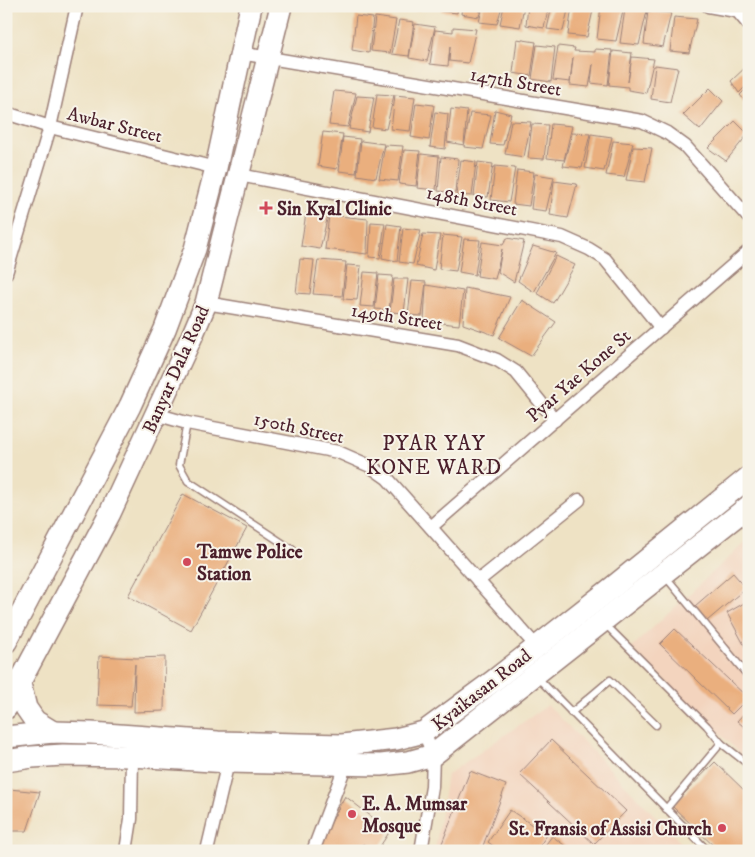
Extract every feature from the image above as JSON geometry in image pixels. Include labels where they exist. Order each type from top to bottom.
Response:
[{"type":"main road","name":"Banyar Dala Road","points":[[6,642],[130,406],[165,329],[196,249],[216,168],[250,6]]},
{"type":"main road","name":"Banyar Dala Road","points":[[6,708],[110,513],[206,303],[281,6]]},
{"type":"main road","name":"Kyaikasan Road","points":[[662,562],[749,476]]},
{"type":"main road","name":"Kyaikasan Road","points":[[6,737],[52,732],[218,742],[342,745],[396,739],[424,732],[492,682],[536,646],[595,613],[662,562],[749,506]]},
{"type":"main road","name":"Kyaikasan Road","points":[[6,761],[63,755],[132,756],[228,762],[381,764],[408,762],[433,755],[536,675],[595,613]]},
{"type":"main road","points":[[20,684],[26,708],[35,721],[52,732]]},
{"type":"street","points":[[6,273],[50,127],[77,6]]},
{"type":"street","points":[[708,6],[735,9],[749,25]]},
{"type":"street","name":"147th Street","points":[[240,53],[642,121],[667,133],[684,146],[749,218]]},
{"type":"street","name":"Awbar Street","points":[[6,113],[50,127],[216,168]]},
{"type":"street","name":"148th Street","points":[[239,175],[562,237],[589,249],[605,259],[661,328]]},
{"type":"street","name":"Pyar Yae Kone St","points":[[431,527],[749,252]]},
{"type":"street","name":"149th Street","points":[[206,303],[458,345],[497,360],[516,372],[555,420]]},
{"type":"street","name":"150th Street","points":[[155,414],[187,423],[338,452],[370,466],[387,478],[536,646]]},
{"type":"street","points":[[478,580],[579,500]]},
{"type":"street","points":[[421,851],[432,787],[433,755],[424,732]]},
{"type":"street","points":[[126,851],[131,819],[132,756]]},
{"type":"street","points":[[207,851],[228,762]]},
{"type":"street","points":[[314,851],[346,764]]},
{"type":"lane","points":[[187,423],[179,465],[188,482],[293,550]]},
{"type":"lane","points":[[662,562],[749,677]]},
{"type":"lane","points":[[595,613],[707,726],[721,743],[749,765]]},
{"type":"lane","points":[[536,675],[708,851]]},
{"type":"lane","points":[[571,712],[610,680],[656,725]]},
{"type":"lane","points":[[666,809],[721,743]]},
{"type":"shaded area","points":[[749,539],[749,754],[745,758],[631,648]]},
{"type":"shaded area","points":[[548,705],[689,851],[435,851],[447,775]]},
{"type":"building","points":[[402,6],[420,6],[419,11],[401,9]]},
{"type":"building","points":[[442,6],[458,6],[457,13],[441,11]]},
{"type":"building","points":[[462,6],[481,6],[479,17],[461,14]]},
{"type":"building","points":[[483,6],[502,6],[497,24],[479,22]]},
{"type":"building","points":[[504,6],[524,6],[520,27],[500,24]]},
{"type":"building","points":[[528,6],[549,6],[544,28],[526,25]]},
{"type":"building","points":[[552,6],[569,6],[563,31],[547,29]]},
{"type":"building","points":[[572,6],[594,6],[587,37],[568,35]]},
{"type":"building","points":[[601,6],[624,7],[616,41],[597,39]]},
{"type":"building","points":[[625,9],[647,11],[639,45],[620,43]]},
{"type":"building","points":[[648,11],[671,13],[663,47],[644,44]]},
{"type":"building","points":[[356,16],[373,18],[369,53],[352,50]]},
{"type":"building","points":[[375,17],[396,20],[390,53],[371,51]]},
{"type":"building","points":[[674,17],[697,19],[689,53],[670,51]]},
{"type":"building","points":[[399,20],[414,22],[409,56],[392,54]]},
{"type":"building","points":[[415,24],[435,27],[427,61],[409,58]]},
{"type":"building","points":[[453,27],[476,29],[468,63],[449,61],[450,47],[448,66],[430,64],[435,30],[453,32]]},
{"type":"building","points":[[517,39],[536,42],[531,76],[513,73]]},
{"type":"building","points":[[537,45],[555,47],[551,82],[532,79]]},
{"type":"building","points":[[558,46],[575,48],[574,51],[595,52],[595,49],[612,50],[608,85],[591,83],[593,64],[589,87],[570,85],[573,57],[570,82],[553,80]]},
{"type":"building","points":[[613,51],[632,53],[628,82],[632,57],[654,59],[646,93],[628,90],[628,87],[609,85]]},
{"type":"building","points":[[749,64],[749,83],[739,93],[731,81]]},
{"type":"building","points":[[655,65],[678,68],[670,102],[651,99]]},
{"type":"building","points":[[749,86],[749,106],[740,95]]},
{"type":"building","points":[[710,88],[723,101],[700,130],[683,115]]},
{"type":"building","points":[[334,91],[356,93],[348,127],[329,125]]},
{"type":"building","points":[[377,94],[394,95],[386,129],[372,127]]},
{"type":"building","points":[[395,95],[415,97],[410,131],[391,129]]},
{"type":"building","points":[[357,96],[374,97],[368,132],[349,129]]},
{"type":"building","points":[[416,103],[434,105],[429,140],[411,137]]},
{"type":"building","points":[[451,109],[467,111],[464,145],[447,142]]},
{"type":"building","points":[[495,110],[511,114],[503,145],[490,144]]},
{"type":"building","points":[[435,112],[448,114],[445,149],[430,147]]},
{"type":"building","points":[[470,113],[491,115],[483,149],[464,147]]},
{"type":"building","points":[[511,121],[531,122],[524,157],[505,154]]},
{"type":"building","points":[[735,121],[748,134],[726,161],[708,148]]},
{"type":"building","points":[[532,124],[548,125],[544,159],[528,158]]},
{"type":"building","points":[[551,124],[572,126],[564,160],[547,158]]},
{"type":"building","points":[[323,132],[343,134],[337,169],[318,166]]},
{"type":"building","points":[[572,133],[590,134],[582,168],[563,166]]},
{"type":"building","points":[[591,134],[612,137],[604,171],[585,168]]},
{"type":"building","points":[[343,137],[360,139],[356,173],[339,171]]},
{"type":"building","points":[[361,141],[384,144],[376,178],[357,175]]},
{"type":"building","points":[[613,141],[633,143],[624,177],[606,175]]},
{"type":"building","points":[[385,145],[403,146],[398,181],[379,179]]},
{"type":"building","points":[[633,147],[652,148],[645,182],[626,180]]},
{"type":"building","points":[[404,150],[420,151],[416,186],[399,184]]},
{"type":"building","points":[[421,154],[439,156],[436,190],[417,188]]},
{"type":"building","points":[[441,157],[458,159],[455,193],[438,191]]},
{"type":"building","points":[[461,160],[476,162],[472,196],[456,195]]},
{"type":"building","points":[[478,162],[493,164],[488,197],[474,196]]},
{"type":"building","points":[[495,166],[515,168],[509,202],[491,200]]},
{"type":"building","points":[[517,170],[534,172],[529,206],[513,204]]},
{"type":"building","points":[[535,174],[554,177],[546,211],[531,209]]},
{"type":"building","points":[[554,181],[577,184],[568,218],[550,215]]},
{"type":"building","points":[[306,213],[328,215],[320,249],[301,246]]},
{"type":"building","points":[[329,215],[368,219],[367,254],[325,249]]},
{"type":"building","points":[[371,222],[385,223],[380,258],[369,257]]},
{"type":"building","points":[[387,224],[401,226],[397,261],[382,258]]},
{"type":"building","points":[[403,228],[421,230],[413,264],[399,262]]},
{"type":"building","points":[[423,234],[440,235],[434,270],[416,266]]},
{"type":"building","points":[[443,235],[462,237],[456,271],[439,269]]},
{"type":"building","points":[[507,238],[524,241],[514,282],[498,272],[502,249],[495,279],[477,276],[482,242],[503,245]]},
{"type":"building","points":[[464,239],[480,240],[475,275],[459,272]]},
{"type":"building","points":[[533,246],[556,253],[534,292],[518,281]]},
{"type":"building","points":[[556,256],[575,265],[553,303],[537,293]]},
{"type":"building","points":[[300,259],[314,260],[310,294],[296,293]]},
{"type":"building","points":[[318,260],[346,262],[342,296],[313,294]]},
{"type":"building","points":[[347,265],[361,266],[357,300],[343,299]]},
{"type":"building","points":[[364,272],[378,273],[374,307],[360,306]]},
{"type":"building","points":[[379,275],[393,276],[389,310],[375,309]]},
{"type":"building","points":[[394,279],[408,279],[404,313],[390,312]]},
{"type":"building","points":[[412,281],[426,282],[422,316],[408,315]]},
{"type":"building","points":[[426,285],[463,291],[459,325],[424,321]]},
{"type":"building","points":[[465,288],[510,297],[494,335],[463,324]]},
{"type":"building","points":[[522,300],[556,322],[531,356],[499,338]]},
{"type":"building","name":"Tamwe Police Station","points":[[183,494],[247,528],[191,630],[128,596]]},
{"type":"building","points":[[733,573],[746,588],[707,621],[695,606]]},
{"type":"building","points":[[746,602],[749,607],[749,654],[727,613]]},
{"type":"building","points":[[675,629],[748,698],[732,714],[660,644]]},
{"type":"building","points":[[99,656],[165,657],[164,711],[134,712],[135,664],[131,706],[97,705]]},
{"type":"building","points":[[749,708],[749,731],[737,721]]},
{"type":"building","points":[[551,740],[626,811],[594,844],[519,774]]},
{"type":"building","name":"St. Fransis of Assisi Church","points":[[715,762],[749,795],[749,851],[719,851],[672,806]]},
{"type":"building","points":[[470,771],[506,785],[481,851],[439,851]]},
{"type":"building","points":[[9,789],[40,792],[27,831],[6,831],[6,791]]},
{"type":"building","name":"E. A. Mumsar Mosque","points":[[345,796],[390,831],[377,851],[372,851],[363,844],[359,851],[326,851],[318,847]]},
{"type":"building","points":[[510,810],[547,835],[536,851],[500,851],[488,842]]},
{"type":"building","points":[[552,836],[572,851],[541,851]]},
{"type":"place","name":"Sin Kyal Clinic","points":[[266,208]]},
{"type":"place","name":"Tamwe Police Station","points":[[187,562]]},
{"type":"place","name":"E. A. Mumsar Mosque","points":[[352,814]]},
{"type":"place","name":"St. Fransis of Assisi Church","points":[[722,828]]},
{"type":"district","name":"PYAR YAY KONE WARD","points":[[434,455]]}]
